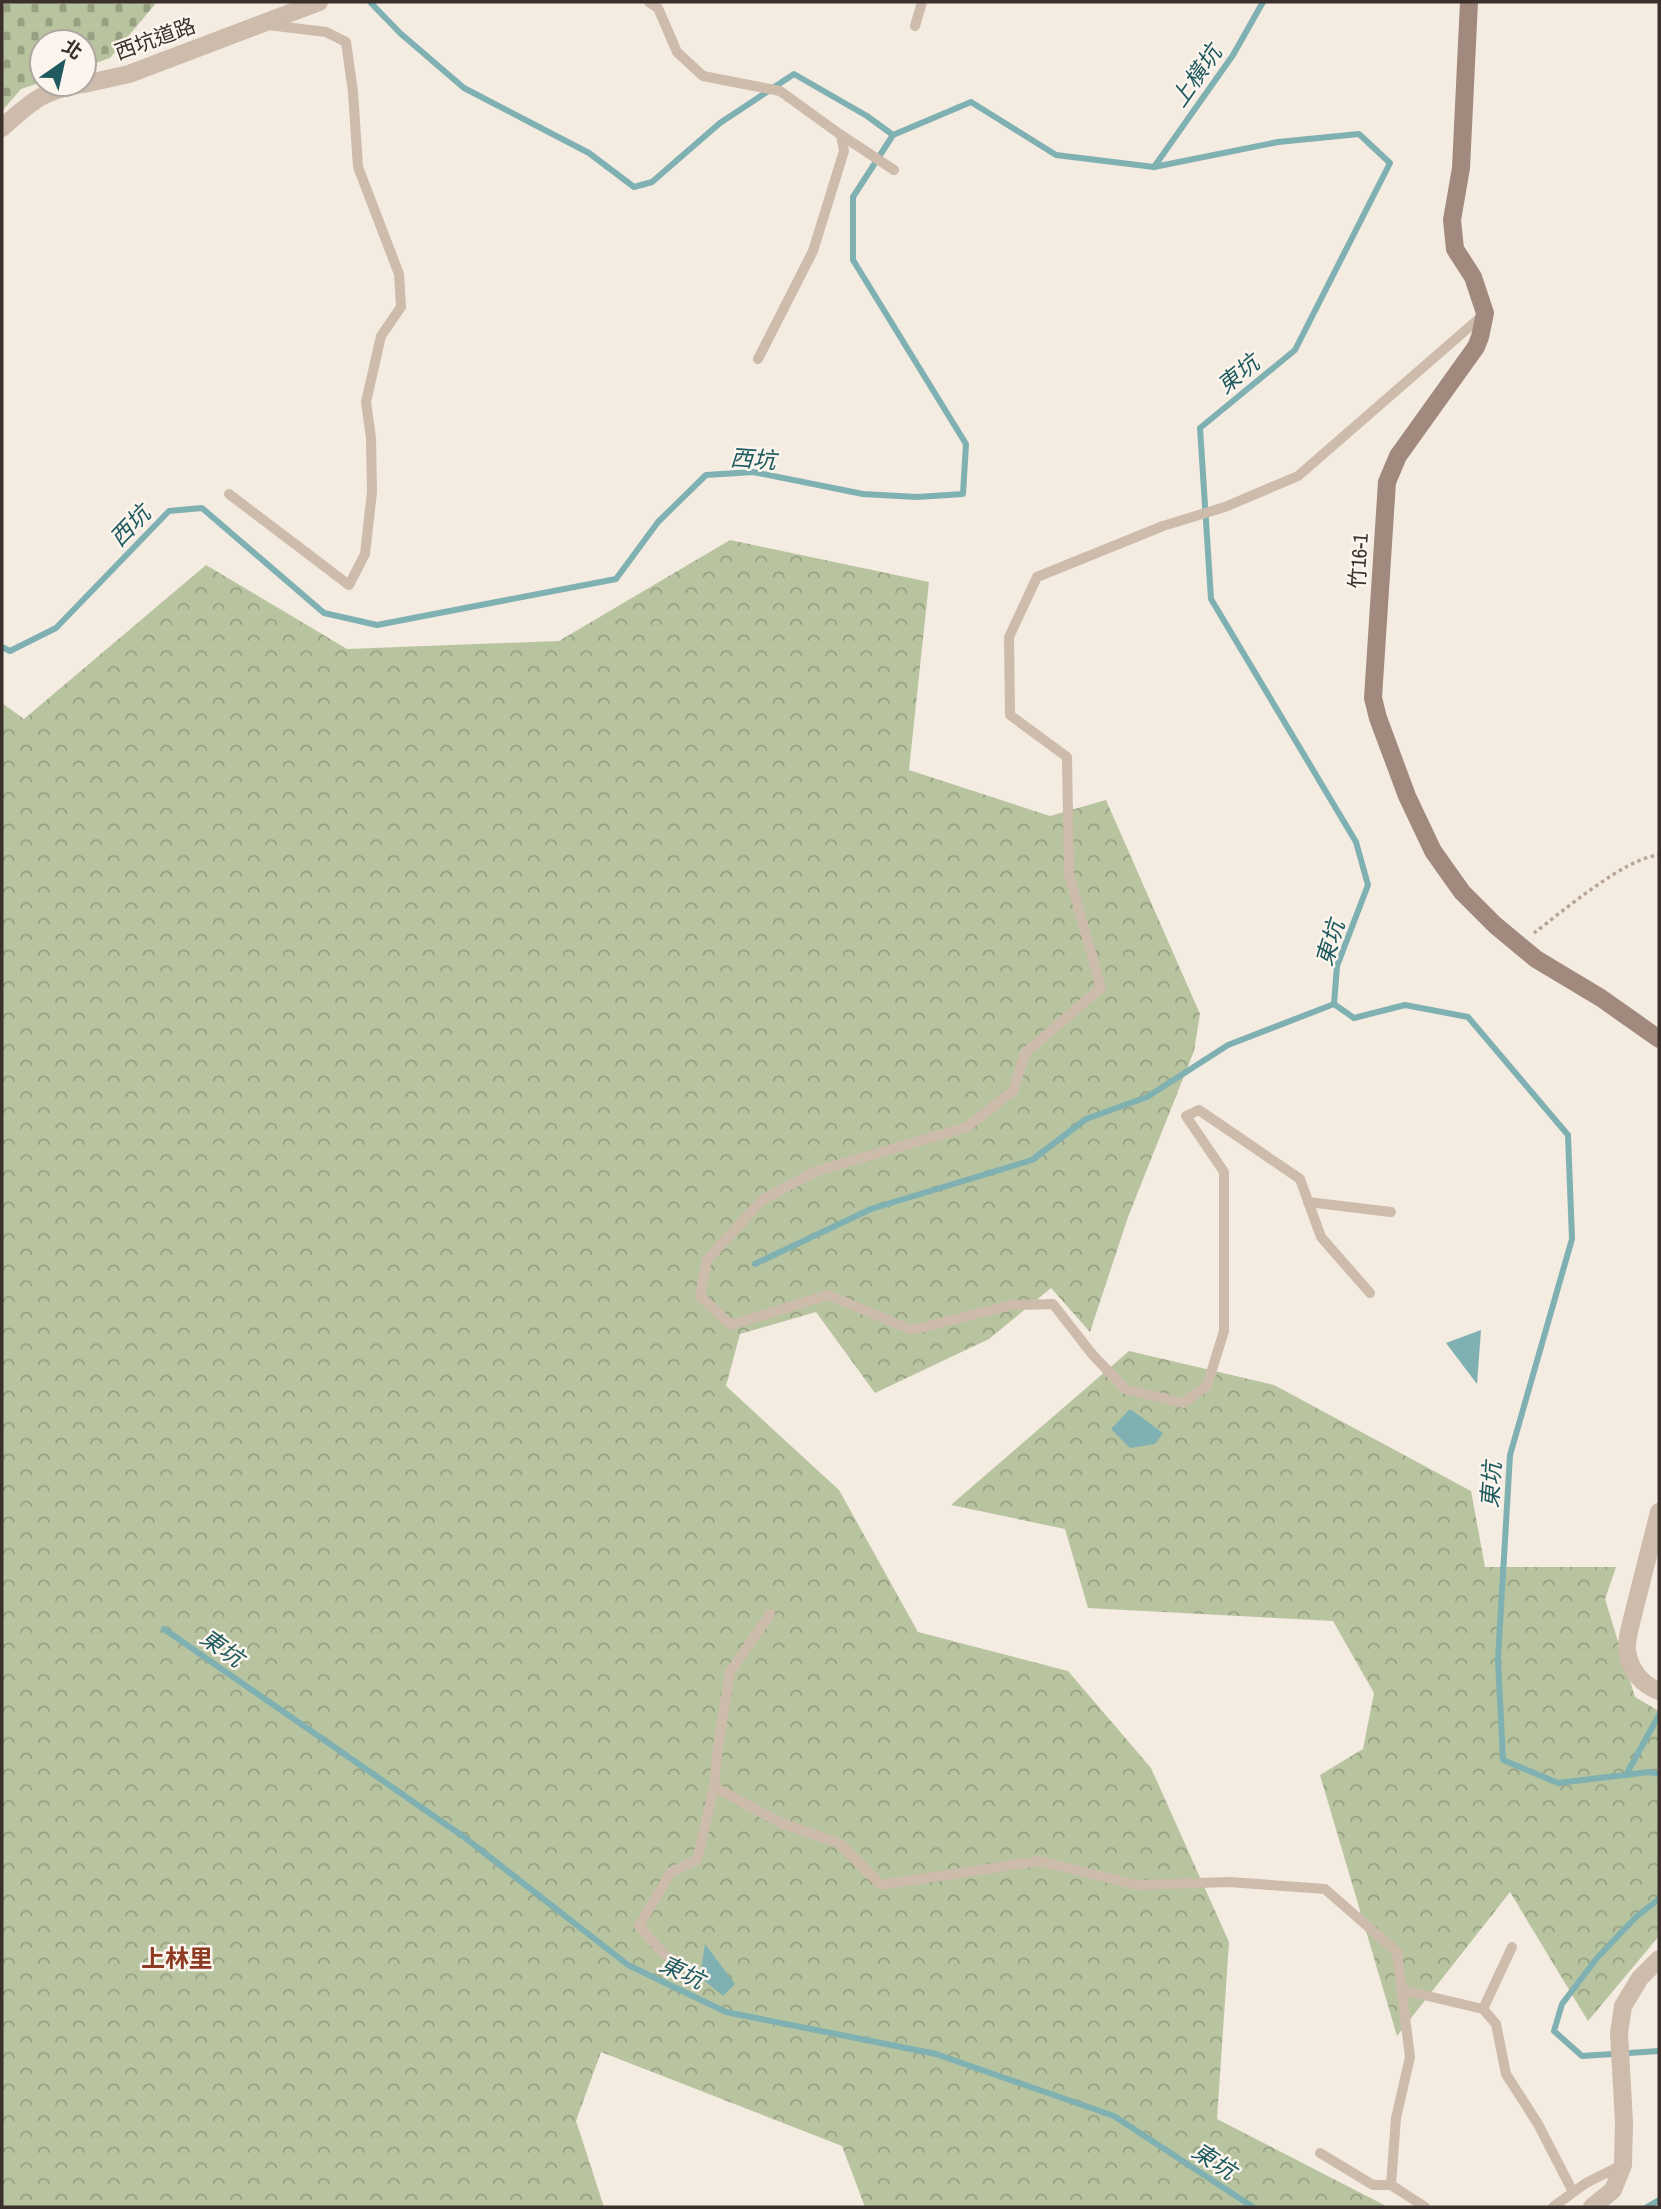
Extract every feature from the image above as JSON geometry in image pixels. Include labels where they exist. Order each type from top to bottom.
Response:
[{"type":"street","name":"西坑道路","points":[[98,81],[129,74],[319,2]]},
{"type":"street","points":[[1469,2],[1461,168],[1452,220],[1455,250],[1473,277],[1485,313]]},
{"type":"street","name":"西坑道路","points":[[2,128],[38,98]]},
{"type":"street","name":"竹16-1","points":[[1485,313],[1476,347],[1398,456],[1387,482],[1373,698],[1407,796],[1433,851],[1462,892],[1495,925],[1536,959],[1601,998],[1659,1039]]},
{"type":"street","points":[[1659,1512],[1631,1625],[1628,1650],[1630,1664],[1639,1677],[1650,1688],[1659,1690]]},
{"type":"street","points":[[1592,2207],[1613,2190],[1623,2165],[1624,2122],[1619,2040],[1623,2007],[1640,1978],[1659,1959]]},
{"type":"lane","points":[[649,2],[658,8],[677,52],[703,76],[780,91],[894,170]]},
{"type":"lane","points":[[915,26],[922,2]]},
{"type":"lane","points":[[229,494],[349,585],[365,554],[372,492],[371,438],[366,402],[381,336],[401,307],[399,274],[358,167],[353,92],[346,43],[326,32],[261,24]]},
{"type":"lane","points":[[758,359],[813,251],[845,151],[841,135]]},
{"type":"lane","points":[[1370,1293],[1321,1237],[1300,1179],[1199,1110],[1186,1116],[1224,1172],[1224,1331],[1207,1386],[1183,1403],[1125,1389],[1092,1354],[1054,1304],[1012,1305],[912,1330],[828,1294],[731,1325],[700,1296],[707,1260],[763,1199],[817,1171],[967,1127],[1013,1091],[1025,1053],[1101,988],[1069,874],[1067,757],[1010,715],[1009,637],[1037,577],[1183,519],[1224,507],[1298,476],[1485,313]]},
{"type":"lane","points":[[1308,1202],[1391,1212]]},
{"type":"lane","points":[[693,1972],[665,1955],[639,1926],[671,1871],[697,1860],[714,1787],[730,1672],[770,1614]]},
{"type":"lane","points":[[714,1787],[781,1823],[839,1843],[881,1885],[1039,1861],[1137,1885],[1229,1882],[1325,1889],[1397,1952],[1410,2057],[1396,2118],[1391,2185]]},
{"type":"lane","points":[[1483,2009],[1512,1947]]},
{"type":"lane","points":[[1402,1990],[1483,2009],[1496,2024],[1506,2074],[1538,2124],[1573,2192]]},
{"type":"lane","points":[[1320,2153],[1373,2185],[1391,2185],[1425,2207]]},
{"type":"lane","points":[[1553,2207],[1586,2183],[1623,2165]]},
{"type":"path","points":[[1519,945],[1614,874],[1652,855],[1659,855]]},
{"type":"green space","points":[[2,2],[157,2],[110,58],[98,62],[98,28],[28,28],[28,87],[21,89],[2,111]]},
{"type":"green space","points":[[730,540],[929,582],[909,770],[1050,816],[1106,800],[1200,1014],[1194,1051],[1128,1217],[1090,1332],[1051,1288],[989,1339],[875,1393],[816,1312],[740,1334],[726,1386],[839,1490],[918,1632],[1068,1671],[1151,1768],[1229,1942],[1217,2119],[1388,2207],[865,2207],[842,2146],[601,2052],[576,2121],[604,2207],[2,2207],[2,703],[24,719],[206,565],[347,649],[559,641]]},
{"type":"green space","points":[[1129,1351],[1274,1385],[1471,1491],[1485,1567],[1616,1567],[1605,1599],[1635,1697],[1659,1711],[1659,1936],[1588,2021],[1510,1892],[1397,2036],[1320,1775],[1363,1749],[1374,1693],[1333,1621],[1088,1608],[1065,1529],[951,1505]]},
{"type":"water","points":[[1481,1330],[1477,1384],[1446,1343]]},
{"type":"water","points":[[1130,1409],[1163,1433],[1155,1444],[1130,1448],[1111,1429]]},
{"type":"water","points":[[705,1944],[735,1984],[723,1996],[700,1977]]},
{"type":"waterway","points":[[370,2],[400,33],[464,88],[589,153],[634,187],[652,182],[720,123],[794,74],[867,116],[893,135]]},
{"type":"waterway","name":"上橫坑","points":[[1154,167],[1233,55],[1263,2]]},
{"type":"waterway","name":"東坑","points":[[2,647],[10,651],[56,628],[169,511],[202,508],[324,613],[377,625],[616,579],[658,522],[706,475],[753,472],[863,494],[917,497],[963,494],[966,444],[853,260],[853,197],[893,135],[971,102],[1056,155],[1154,167],[1278,142],[1359,134],[1390,163],[1295,350],[1200,428],[1211,599],[1356,842],[1368,885],[1337,966],[1334,1004],[1354,1018],[1405,1005],[1468,1017],[1568,1135],[1572,1239],[1510,1455],[1498,1659],[1503,1760],[1558,1783],[1649,1772],[1659,1774]]},
{"type":"waterway","points":[[755,1264],[871,1209],[1032,1160],[1086,1119],[1147,1097],[1228,1045],[1334,1004]]},
{"type":"waterway","name":"東坑","points":[[164,1629],[464,1837],[628,1965],[726,2012],[936,2054],[1114,2116],[1253,2207]]},
{"type":"waterway","points":[[1626,1775],[1659,1715]]},
{"type":"waterway","name":"東坑","points":[[1659,1899],[1636,1917],[1597,1958],[1562,2004],[1554,2031],[1582,2056],[1659,2051]]},
{"type":"waterway","name":"東坑","points":[[1647,2207],[1659,2200]]},
{"type":"district","name":"上林里","points":[[177,1959]]},
{"type":"water label","name":"西坑","points":[[753,459]]},
{"type":"water label","name":"西坑","points":[[130,526]]}]
